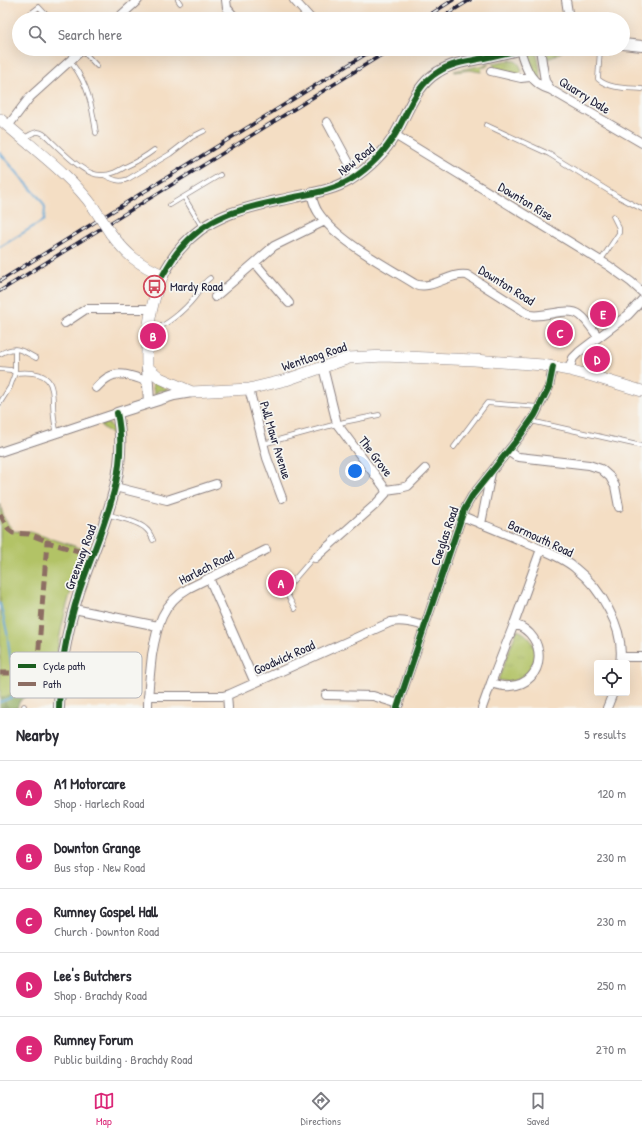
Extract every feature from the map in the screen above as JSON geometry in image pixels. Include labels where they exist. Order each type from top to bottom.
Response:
[{"type":"main road","points":[[4,122],[77,186],[120,246],[133,258],[163,275]]},
{"type":"main road","name":"New Road","points":[[147,367],[148,333],[152,309],[163,275]]},
{"type":"main road","name":"Wentloog Road","points":[[192,392],[249,388],[286,380],[349,358],[384,356],[474,360],[553,367],[569,370],[642,391]]},
{"type":"main road","points":[[147,367],[160,378],[192,392]]},
{"type":"street","points":[[125,12],[138,0]]},
{"type":"street","points":[[226,0],[227,8],[230,12]]},
{"type":"street","points":[[294,0],[305,12]]},
{"type":"street","points":[[566,0],[568,12]]},
{"type":"street","points":[[630,45],[642,46]]},
{"type":"street","points":[[4,122],[75,56]]},
{"type":"street","name":"New Road","points":[[163,275],[181,248],[193,235],[218,218],[234,211],[311,194],[334,187],[356,176],[382,153],[395,135],[420,89],[431,77],[445,68],[490,56]]},
{"type":"street","points":[[523,56],[530,77],[540,85],[551,90]]},
{"type":"street","name":"Quarry Dale","points":[[541,56],[545,81],[551,90],[642,143]]},
{"type":"street","points":[[490,71],[520,78],[530,77]]},
{"type":"street","points":[[327,122],[356,176]]},
{"type":"street","name":"Downton Rise","points":[[395,135],[601,260],[642,292]]},
{"type":"street","name":"Downton Road","points":[[311,194],[316,210],[339,234],[353,245],[420,286],[428,285],[460,274],[467,275],[530,315],[568,312],[579,314],[598,337]]},
{"type":"street","points":[[216,298],[267,251],[278,243],[325,221]]},
{"type":"street","points":[[254,263],[289,303]]},
{"type":"street","points":[[569,370],[573,358],[576,355],[628,315],[642,300]]},
{"type":"street","points":[[65,324],[86,309],[152,309]]},
{"type":"street","name":"New Road","points":[[147,367],[149,403]]},
{"type":"street","name":"The Grove","points":[[315,558],[375,505],[384,495],[386,490],[337,424],[323,367]]},
{"type":"street","name":"Caeglas Road","points":[[398,706],[462,516],[472,496],[508,451],[539,407],[548,387],[553,367]]},
{"type":"street","points":[[96,388],[108,377],[114,374],[121,374],[147,381]]},
{"type":"street","name":"Pwll Mawr Avenue","points":[[249,388],[270,469],[282,498]]},
{"type":"street","name":"Wentloog Road","points":[[0,452],[174,395],[192,392]]},
{"type":"street","name":"Greenway Road","points":[[65,652],[79,592],[115,487],[121,448],[121,435],[117,413]]},
{"type":"street","points":[[508,451],[519,457],[589,465],[601,469],[610,477],[615,486],[619,507]]},
{"type":"street","points":[[386,490],[408,486],[425,469]]},
{"type":"street","points":[[482,524],[491,472]]},
{"type":"street","points":[[115,487],[167,500],[216,484]]},
{"type":"street","name":"Barmouth Road","points":[[462,516],[557,556],[574,567],[595,588],[610,613],[618,631],[621,660]]},
{"type":"street","points":[[482,708],[541,549]]},
{"type":"street","name":"Harlech Road","points":[[148,708],[150,672],[158,626],[166,610],[177,595],[266,550]]},
{"type":"street","points":[[209,578],[255,683]]},
{"type":"street","points":[[74,609],[158,626]]},
{"type":"street","name":"Goodwick Road","points":[[148,696],[218,697],[227,695],[392,622],[406,621],[425,626]]},
{"type":"street","points":[[491,683],[507,687],[518,685],[529,678],[535,670],[539,652],[535,640],[525,629],[514,624]]},
{"type":"street","points":[[621,660],[642,656]]},
{"type":"street","points":[[227,695],[228,708]]},
{"type":"street","points":[[326,695],[373,696],[398,706]]},
{"type":"street","points":[[607,708],[612,696]]},
{"type":"street","name":"Greenway Road","points":[[59,708],[60,698]]},
{"type":"lane","points":[[32,12],[39,7],[44,12]]},
{"type":"lane","points":[[86,56],[97,66]]},
{"type":"lane","points":[[599,56],[598,79],[600,81],[608,86],[642,89]]},
{"type":"lane","points":[[70,61],[79,73],[87,91],[96,133]]},
{"type":"lane","points":[[486,125],[549,154],[616,196],[642,209]]},
{"type":"lane","points":[[24,139],[35,132],[43,133],[74,161],[94,174],[104,175],[115,180],[125,180],[170,154],[192,137],[204,131]]},
{"type":"lane","points":[[104,175],[131,165],[154,150]]},
{"type":"lane","points":[[170,205],[220,175]]},
{"type":"lane","points":[[184,197],[202,228]]},
{"type":"lane","points":[[601,260],[619,233],[620,228],[613,216]]},
{"type":"lane","points":[[148,333],[159,328],[181,311],[195,297],[202,285],[210,278]]},
{"type":"lane","points":[[0,403],[10,388],[15,373],[15,349]]},
{"type":"lane","points":[[0,354],[8,350],[15,349],[36,358]]},
{"type":"lane","points":[[0,369],[11,370],[15,373],[30,372],[41,374],[48,378],[51,387],[56,429],[58,433]]},
{"type":"lane","points":[[454,447],[487,403],[539,407]]},
{"type":"lane","points":[[263,444],[337,424],[379,416]]},
{"type":"lane","points":[[530,421],[642,446]]},
{"type":"lane","points":[[107,514],[144,527],[153,540]]},
{"type":"lane","points":[[296,609],[286,592],[286,589],[311,560],[315,558]]},
{"type":"green space","points":[[527,56],[538,56],[541,77],[540,79],[535,78]]},
{"type":"green space","points":[[547,56],[554,56],[551,58],[546,59]]},
{"type":"green space","points":[[511,60],[517,62],[519,65],[522,71],[519,74],[495,68],[493,63]]},
{"type":"green space","points":[[489,64],[486,67],[482,67],[481,72],[470,70],[454,71]]},
{"type":"green space","points":[[152,381],[168,390],[157,391],[157,393],[154,394]]},
{"type":"green space","points":[[106,423],[111,425],[114,429],[116,438],[100,425]]},
{"type":"green space","points":[[0,504],[4,518],[13,531],[30,532],[87,550],[69,596],[57,652],[10,652],[10,695],[0,699]]},
{"type":"green space","points":[[517,630],[524,633],[532,642],[535,650],[535,659],[532,668],[518,679],[509,681],[498,680]]},
{"type":"green space","points":[[10,692],[10,698],[24,698],[17,708],[0,708],[0,696]]},
{"type":"waterway","points":[[0,153],[41,200],[45,207],[44,220],[0,247]]},
{"type":"waterway","points":[[0,603],[7,632],[10,656]]},
{"type":"waterway","points":[[0,702],[10,698]]},
{"type":"railway","points":[[434,12],[453,0]]},
{"type":"railway","points":[[450,12],[470,0]]},
{"type":"railway","points":[[0,281],[363,56]]},
{"type":"railway","points":[[0,291],[380,56]]},
{"type":"marked path","points":[[0,514],[9,530],[13,533],[29,534],[47,542]]},
{"type":"marked path","points":[[39,652],[47,542],[92,555]]},
{"type":"marked path","points":[[0,673],[10,673]]},
{"type":"cycle path","points":[[163,275],[180,249],[204,227],[218,219],[247,208],[330,189],[350,180],[370,165],[387,147],[418,91],[430,77],[449,66],[493,56]]},
{"type":"cycle path","points":[[397,708],[464,510],[472,496],[535,415],[549,387],[553,367]]},
{"type":"cycle path","points":[[65,652],[71,620],[79,592],[103,527],[116,482],[120,459],[120,436],[117,413]]},
{"type":"cycle path","points":[[59,708],[60,698]]},
{"type":"place","name":"Mardy Road","points":[[154,286]]},
{"type":"place","name":"Rumney Forum","points":[[603,314]]},
{"type":"place","name":"Rumney Gospel Hall","points":[[560,333]]},
{"type":"place","name":"Downton Grange","points":[[153,336]]},
{"type":"place","name":"Lee's Butchers","points":[[597,359]]},
{"type":"place","name":"A1 Motorcare","points":[[281,583]]}]
